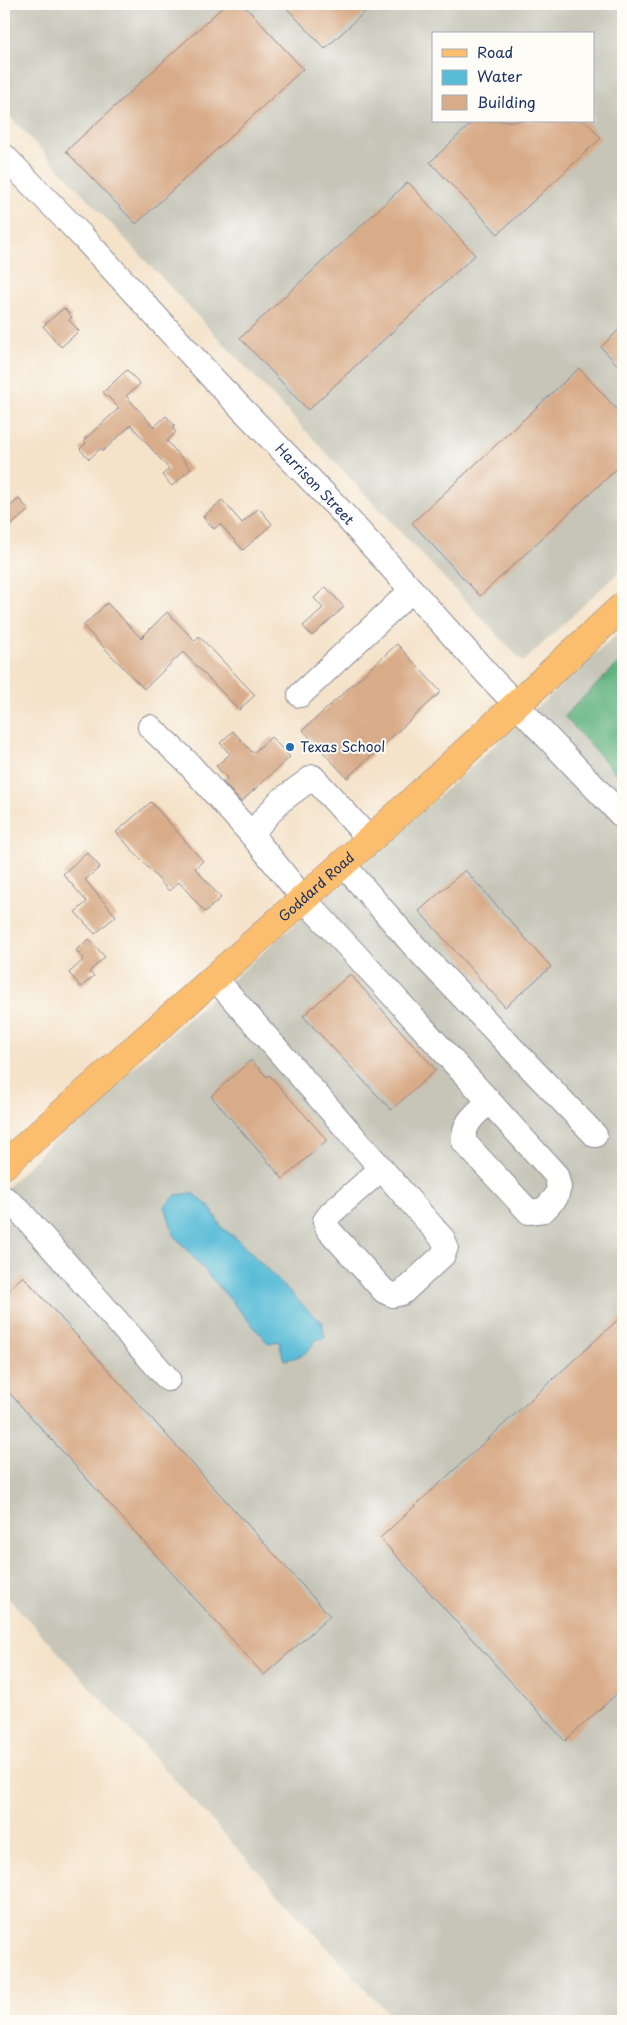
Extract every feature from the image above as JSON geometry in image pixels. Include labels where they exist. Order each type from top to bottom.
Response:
[{"type":"main road","name":"Goddard Road","points":[[4,1165],[370,840],[623,606]]},
{"type":"street","name":"Harrison Street","points":[[4,156],[82,236],[218,384],[338,508],[517,704],[623,816]]},
{"type":"street","points":[[300,695],[412,590]]},
{"type":"street","points":[[150,727],[187,762],[251,834],[303,898],[374,973],[556,1175],[559,1187],[558,1192],[544,1210],[529,1212],[464,1142],[463,1132],[467,1123],[489,1102]]},
{"type":"street","points":[[251,834],[279,802],[313,777],[370,840]]},
{"type":"street","points":[[342,864],[415,947],[595,1135]]},
{"type":"street","points":[[214,977],[243,1008],[380,1170],[443,1239],[446,1247],[444,1255],[402,1293],[393,1295],[384,1291],[328,1229],[325,1220],[331,1212],[380,1170]]},
{"type":"street","points":[[4,1198],[18,1209],[168,1379]]},
{"type":"shaded area","points":[[4,4],[623,4],[623,568],[523,662],[4,110]]},
{"type":"shaded area","points":[[623,629],[623,2021],[389,2021],[392,2018],[4,1593],[4,1191],[48,1146],[128,1072],[436,799]]},
{"type":"green space","points":[[623,659],[623,781],[564,716]]},
{"type":"water","points":[[192,1193],[209,1206],[222,1228],[236,1238],[315,1317],[322,1321],[325,1338],[315,1340],[306,1352],[294,1358],[284,1360],[279,1341],[268,1343],[174,1235],[165,1206],[176,1195]]},
{"type":"building","points":[[226,4],[243,4],[303,69],[136,224],[66,151]]},
{"type":"building","points":[[283,4],[373,4],[325,49]]},
{"type":"building","points":[[473,122],[587,122],[601,138],[498,234],[430,162]]},
{"type":"building","points":[[408,182],[475,255],[308,410],[240,338]]},
{"type":"building","points":[[64,308],[72,317],[69,320],[79,331],[61,347],[43,326]]},
{"type":"building","points":[[623,326],[623,371],[601,347]]},
{"type":"building","points":[[579,368],[623,416],[623,463],[480,596],[412,523]]},
{"type":"building","points":[[127,370],[140,384],[126,396],[154,427],[166,416],[175,426],[172,428],[176,432],[167,441],[191,469],[172,486],[162,475],[169,469],[131,425],[103,451],[101,448],[89,459],[80,449],[86,443],[84,440],[119,408],[103,392]]},
{"type":"building","points":[[19,499],[29,510],[10,526],[4,519],[4,511]]},
{"type":"building","points":[[222,500],[242,523],[259,508],[272,524],[243,550],[220,524],[214,529],[203,517]]},
{"type":"building","points":[[326,587],[344,607],[312,636],[303,626],[323,608],[314,598]]},
{"type":"building","points":[[107,603],[141,638],[167,612],[195,641],[199,636],[255,695],[239,710],[183,652],[144,689],[83,626]]},
{"type":"building","points":[[397,644],[441,692],[347,778],[303,730]]},
{"type":"building","points":[[233,731],[253,753],[271,737],[290,757],[241,802],[223,782],[227,778],[216,766],[230,754],[220,743]]},
{"type":"building","points":[[151,802],[203,861],[195,868],[221,898],[205,912],[179,882],[169,891],[116,832]]},
{"type":"building","points":[[87,852],[100,867],[85,880],[116,916],[95,934],[75,912],[87,902],[63,874]]},
{"type":"building","points":[[465,870],[551,967],[505,1007],[419,911]]},
{"type":"building","points":[[89,939],[105,957],[89,972],[94,976],[81,987],[69,973],[84,959],[76,950]]},
{"type":"building","points":[[350,974],[436,1070],[391,1110],[303,1016]]},
{"type":"building","points":[[251,1060],[267,1077],[269,1075],[327,1140],[283,1179],[211,1096]]},
{"type":"building","points":[[23,1276],[330,1616],[264,1675],[4,1387],[4,1294]]},
{"type":"building","points":[[623,1315],[623,1688],[565,1741],[380,1538]]},
{"type":"waterway","points":[[618,4],[623,9]]},
{"type":"place","name":"Texas School","points":[[290,747]]}]
